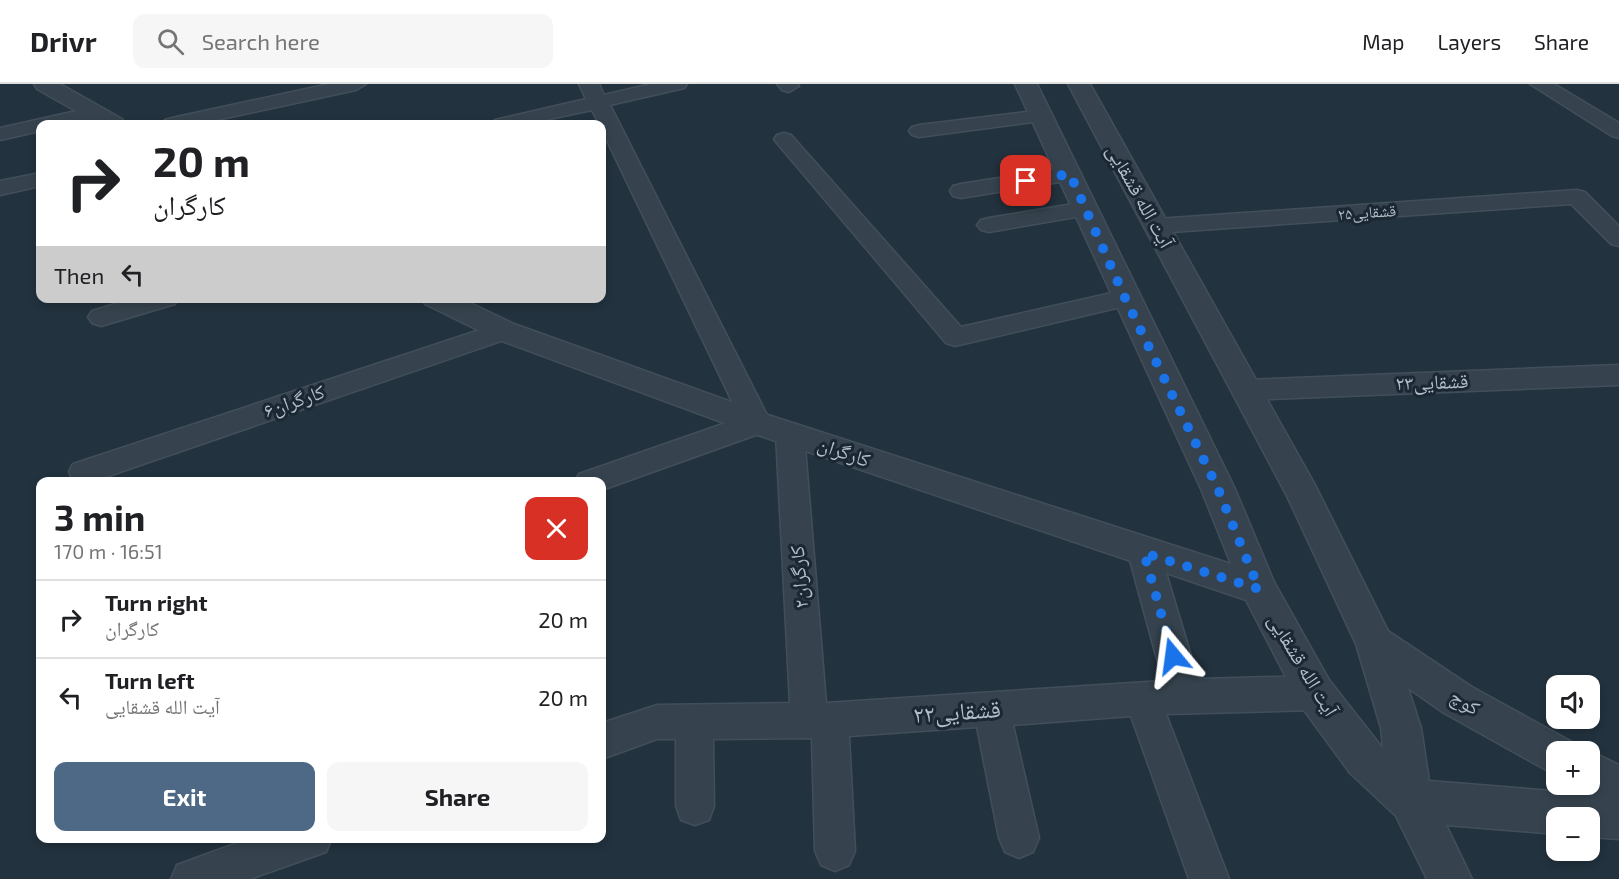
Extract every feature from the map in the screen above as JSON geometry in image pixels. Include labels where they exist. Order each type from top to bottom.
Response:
[{"type":"street","points":[[45,84],[107,120]]},
{"type":"street","points":[[261,84],[275,102]]},
{"type":"street","points":[[191,120],[356,84]]},
{"type":"street","points":[[589,84],[600,102],[604,120]]},
{"type":"street","points":[[520,120],[677,84]]},
{"type":"street","name":"آیت الله قشقایی","points":[[1026,84],[1070,174],[1125,298],[1218,489],[1259,589],[1315,693],[1365,759],[1411,801]]},
{"type":"street","name":"آیت الله قشقایی","points":[[1079,84],[1303,494],[1376,643],[1401,729],[1411,801],[1450,879]]},
{"type":"street","points":[[1540,84],[1614,125]]},
{"type":"street","points":[[63,120],[94,113]]},
{"type":"street","points":[[919,131],[1042,116]]},
{"type":"street","points":[[0,134],[36,126]]},
{"type":"street","points":[[784,140],[955,337],[1125,298]]},
{"type":"street","points":[[604,477],[757,423],[609,145]]},
{"type":"street","points":[[961,191],[1070,174]]},
{"type":"street","points":[[0,188],[36,181]]},
{"type":"street","name":"قشقایی۲۵","points":[[1157,226],[1577,197],[1619,239]]},
{"type":"street","points":[[989,225],[1085,209]]},
{"type":"street","points":[[101,317],[149,303]]},
{"type":"street","name":"کارگران","points":[[445,303],[504,331],[757,423],[1144,553],[1259,589]]},
{"type":"street","name":"۶کارگران","points":[[84,472],[504,331]]},
{"type":"street","name":"قشقایی۲۳","points":[[1246,390],[1619,375]]},
{"type":"street","name":"کارگران۲","points":[[790,434],[819,720],[835,851]]},
{"type":"street","points":[[1144,553],[1185,696]]},
{"type":"street","name":"کوچ","points":[[1376,643],[1458,700],[1546,750]]},
{"type":"street","name":"۲۲قشقایی","points":[[606,740],[657,722],[819,720],[1185,696],[1315,693]]},
{"type":"street","points":[[1143,700],[1209,879]]},
{"type":"street","points":[[992,710],[1019,838]]},
{"type":"street","points":[[694,722],[694,806]]},
{"type":"street","points":[[1600,777],[1619,787]]},
{"type":"street","points":[[1411,801],[1619,818]]},
{"type":"street","points":[[191,879],[297,843]]},
{"type":"route","points":[[1026,181],[1070,174],[1125,298],[1218,489],[1259,589],[1144,553],[1173,656]]}]
